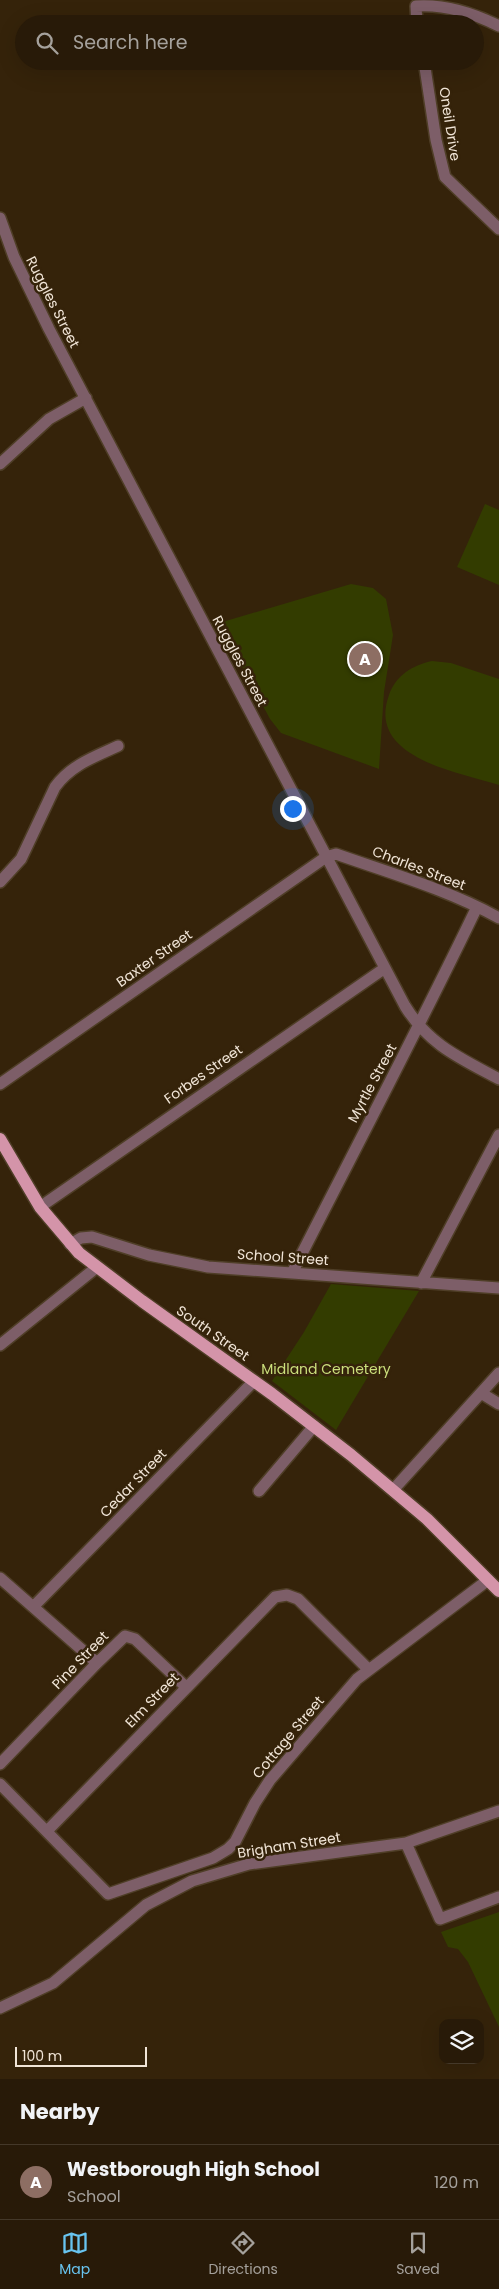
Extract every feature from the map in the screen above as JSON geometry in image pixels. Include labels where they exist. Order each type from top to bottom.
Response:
[{"type":"main road","name":"South Street","points":[[0,1139],[40,1207],[70,1244],[97,1267],[314,1426],[427,1519],[499,1591]]},
{"type":"street","points":[[416,15],[416,6],[430,5],[476,15]]},
{"type":"street","name":"Oneil Drive","points":[[425,70],[436,140],[445,177],[499,229]]},
{"type":"street","name":"Ruggles Street","points":[[0,218],[22,275],[326,857],[385,968],[419,1027],[447,1051],[499,1079]]},
{"type":"street","points":[[0,464],[49,419],[86,398]]},
{"type":"street","points":[[0,882],[21,859],[61,778],[77,765],[118,746]]},
{"type":"street","name":"Charles Street","points":[[326,857],[336,854],[477,907],[499,918]]},
{"type":"street","name":"Baxter Street","points":[[0,1084],[326,857]]},
{"type":"street","name":"Myrtle Street","points":[[292,1273],[376,1107],[419,1027],[477,907]]},
{"type":"street","name":"Forbes Street","points":[[40,1207],[385,968]]},
{"type":"street","points":[[420,1283],[499,1135]]},
{"type":"street","name":"School Street","points":[[70,1244],[81,1238],[92,1238],[149,1255],[188,1264],[499,1288]]},
{"type":"street","points":[[0,1345],[97,1267]]},
{"type":"street","points":[[393,1490],[499,1373]]},
{"type":"street","name":"Cedar Street","points":[[34,1606],[254,1381]]},
{"type":"street","points":[[482,1393],[499,1404]]},
{"type":"street","points":[[259,1491],[314,1426]]},
{"type":"street","points":[[0,1578],[97,1663]]},
{"type":"street","name":"Cottage Street","points":[[47,1831],[108,1894],[213,1858],[228,1849],[235,1842],[255,1803],[270,1780],[330,1709],[368,1669],[488,1580]]},
{"type":"street","name":"Elm Street","points":[[47,1831],[268,1602],[283,1595],[291,1596],[302,1602],[368,1669]]},
{"type":"street","name":"Pine Street","points":[[0,1764],[122,1638],[129,1636],[136,1639],[186,1688]]},
{"type":"street","points":[[0,1784],[47,1831]]},
{"type":"street","name":"Brigham Street","points":[[0,2008],[53,1983],[146,1905],[192,1881],[248,1864],[406,1843],[499,1810]]},
{"type":"street","points":[[406,1843],[440,1919],[499,1897]]},
{"type":"green space","points":[[485,504],[499,510],[499,585],[457,567]]},
{"type":"green space","points":[[351,584],[373,588],[386,599],[393,635],[384,692],[379,769],[281,733],[270,719],[219,623]]},
{"type":"green space","points":[[432,661],[451,663],[499,679],[499,785],[420,759],[403,748],[391,734],[385,716],[392,688],[406,672],[418,665]]},
{"type":"green space","name":"Midland Cemetery","points":[[331,1284],[419,1291],[336,1430],[272,1381],[304,1332]]},
{"type":"green space","points":[[499,1912],[499,2027],[468,1962],[458,1949],[448,1947],[441,1932]]},
{"type":"place","name":"Westborough High School","points":[[365,659]]}]
